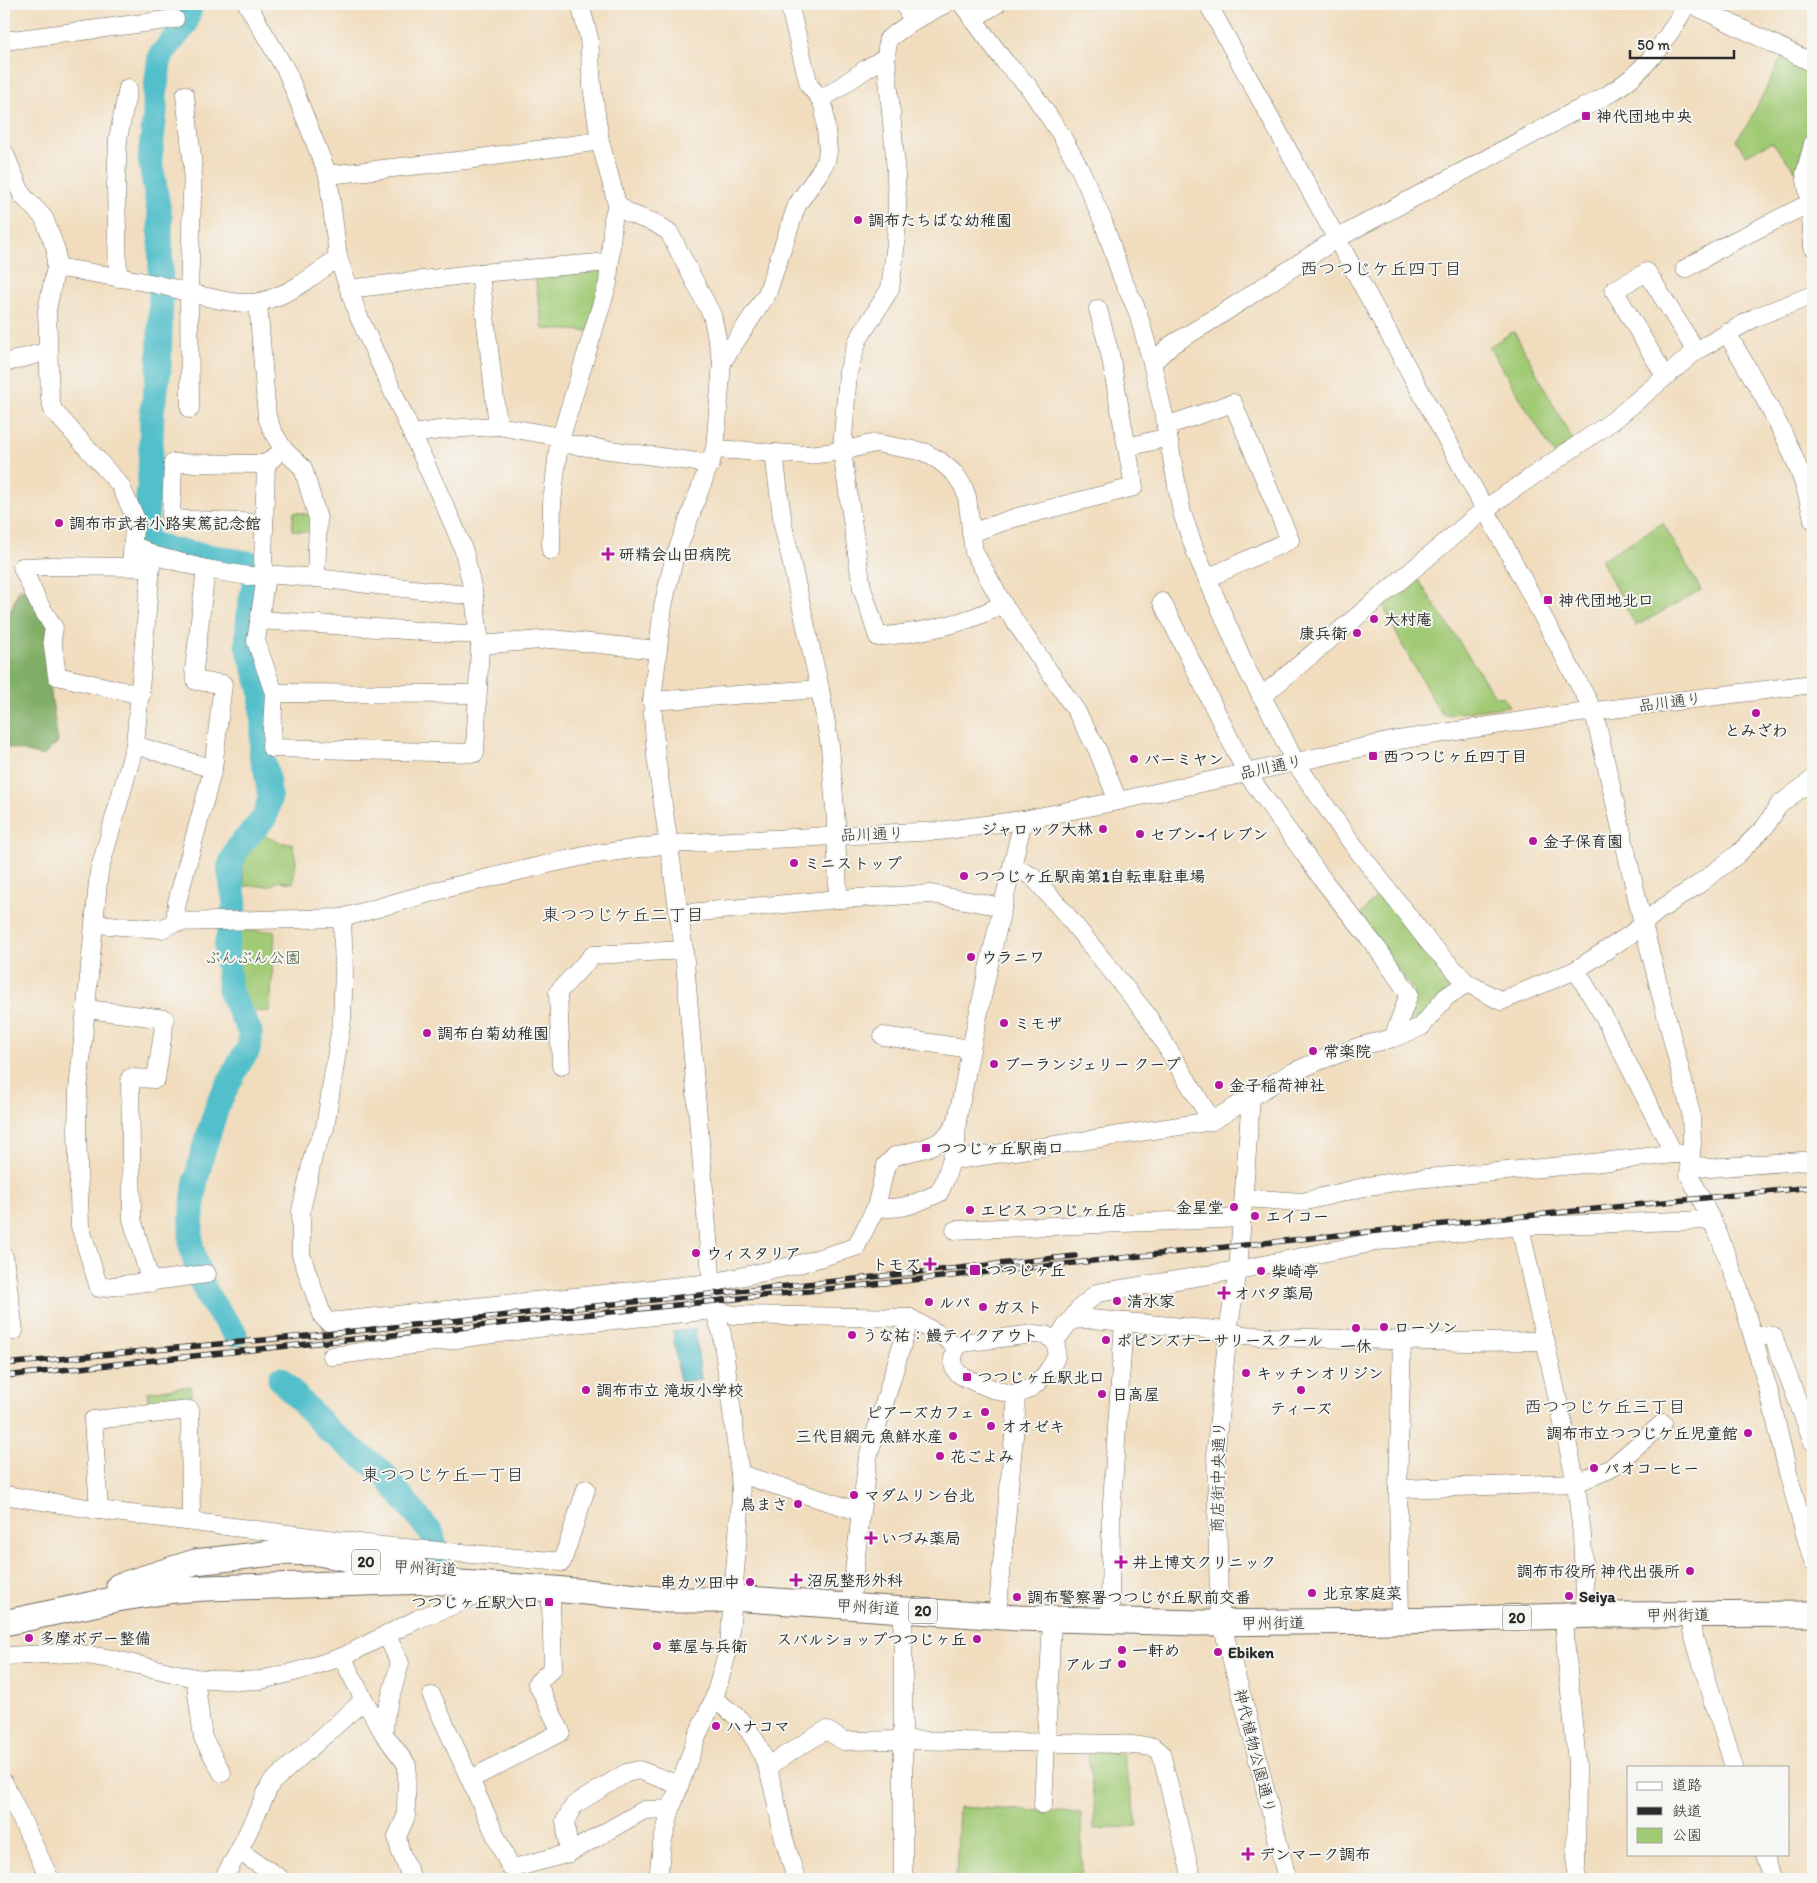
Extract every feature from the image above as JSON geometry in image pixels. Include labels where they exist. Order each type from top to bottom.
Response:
[{"type":"highway","name":"甲州街道","points":[[4,1609],[134,1582],[195,1562],[282,1552],[326,1554],[386,1566],[513,1566],[668,1585],[716,1592],[733,1598]]},
{"type":"highway","name":"甲州街道","points":[[4,1623],[118,1599],[175,1590],[428,1581],[670,1600],[733,1598],[997,1616],[1110,1621],[1221,1623],[1691,1614],[1813,1614]]},
{"type":"street","points":[[247,4],[287,72],[328,175],[338,258],[358,315],[461,543],[474,596],[480,640],[475,753],[271,748],[274,693],[256,641],[260,576],[263,561],[266,464]]},
{"type":"street","points":[[551,551],[552,502],[560,440],[608,283],[613,219],[617,204],[600,141],[592,86],[589,38],[580,4]]},
{"type":"street","points":[[722,362],[767,294],[797,205],[826,161],[828,151],[828,133],[824,108],[821,100],[809,85],[789,4]]},
{"type":"street","points":[[904,4],[913,21]]},
{"type":"street","points":[[944,4],[913,21],[888,39],[886,57],[895,156],[896,243],[890,289],[858,340],[848,372],[842,451],[862,588],[878,637],[914,633],[945,625],[986,614],[1003,604]]},
{"type":"street","points":[[962,4],[1005,62],[1028,86],[1060,133],[1080,169],[1103,221],[1122,278],[1137,310],[1152,363],[1182,513],[1196,553],[1247,670],[1272,715],[1294,762],[1345,834],[1409,914],[1430,944],[1467,983],[1501,1001],[1576,970],[1631,934],[1738,854],[1764,827],[1779,805],[1813,779]]},
{"type":"street","points":[[972,19],[997,4]]},
{"type":"street","points":[[1208,4],[1594,712],[1643,924],[1692,1112],[1684,1158]]},
{"type":"street","points":[[1152,363],[1170,345],[1214,319],[1336,239],[1550,125],[1565,115],[1607,95],[1633,77],[1652,58],[1671,34],[1686,4]]},
{"type":"street","points":[[1691,4],[1813,62]]},
{"type":"street","points":[[4,41],[175,19]]},
{"type":"street","points":[[821,100],[886,57]]},
{"type":"street","points":[[118,278],[116,186],[118,140],[128,88]]},
{"type":"street","points":[[185,95],[194,167],[181,290],[190,409]]},
{"type":"street","points":[[328,175],[466,160],[600,141]]},
{"type":"street","points":[[1813,144],[1805,174],[1810,203],[1813,247]]},
{"type":"street","points":[[4,152],[22,195],[44,218],[56,250],[56,267],[47,310],[50,399],[53,410],[120,485],[135,517],[132,566]]},
{"type":"street","points":[[1685,269],[1726,245],[1810,203]]},
{"type":"street","points":[[617,204],[628,213],[655,223],[669,232],[712,315],[722,362],[713,456],[688,518],[674,560],[663,606],[652,701],[656,756],[684,950],[714,1310],[722,1334],[740,1474],[741,1496],[729,1647],[714,1699],[698,1734],[671,1809],[662,1844],[658,1879]]},
{"type":"street","points":[[56,267],[151,283],[228,301],[258,302],[287,292],[308,281],[338,258]]},
{"type":"street","points":[[349,288],[610,262]]},
{"type":"street","points":[[1665,376],[1614,290],[1647,272],[1696,351]]},
{"type":"street","points":[[480,274],[498,426]]},
{"type":"street","points":[[1261,697],[1485,509],[1614,420],[1696,351],[1756,317],[1813,294]]},
{"type":"street","points":[[258,302],[268,417],[273,432],[284,450],[303,468],[318,520],[316,578]]},
{"type":"street","points":[[971,533],[1014,518],[1134,487],[1110,354],[1098,310]]},
{"type":"street","points":[[1727,333],[1810,487],[1813,520]]},
{"type":"street","points":[[4,363],[49,351]]},
{"type":"street","points":[[1128,447],[1233,403],[1290,540],[1208,578]]},
{"type":"street","points":[[412,434],[446,429],[498,426],[560,440],[713,456],[808,455],[842,451],[875,443],[924,452],[940,461],[955,474],[963,486],[967,497],[974,552],[1003,604],[1075,708],[1097,749],[1118,801]]},
{"type":"street","points":[[264,524],[171,519],[173,463],[266,464],[284,450]]},
{"type":"street","points":[[774,454],[783,525],[820,689],[830,746],[838,899]]},
{"type":"street","points":[[133,544],[151,561]]},
{"type":"street","points":[[141,695],[57,676],[52,639],[54,628],[38,602],[22,567],[132,566],[151,561],[260,576],[278,575],[316,578],[474,596]]},
{"type":"street","points":[[151,561],[141,695],[135,745],[99,872],[78,1091],[77,1130],[80,1226],[99,1288],[151,1283],[208,1274]]},
{"type":"street","points":[[175,922],[177,902],[213,769],[223,684],[196,681],[194,670],[206,569]]},
{"type":"street","points":[[1162,602],[1246,772],[1323,880],[1377,948],[1410,994],[1393,1038]]},
{"type":"street","points":[[258,620],[480,640],[552,639],[657,650]]},
{"type":"street","name":"品川通り","points":[[95,924],[162,929],[175,922],[342,918],[451,887],[589,855],[669,844],[939,831],[1024,820],[1392,741],[1448,731],[1813,684]]},
{"type":"street","points":[[652,701],[820,689]]},
{"type":"street","points":[[274,693],[477,694]]},
{"type":"street","points":[[135,745],[213,769]]},
{"type":"street","points":[[876,1207],[889,1209],[908,1207],[939,1193],[956,1145],[957,1122],[971,1049],[1024,820]]},
{"type":"street","points":[[1012,866],[1032,876],[1064,912],[1147,1015],[1212,1121]]},
{"type":"street","points":[[678,914],[838,899],[931,894],[1003,907]]},
{"type":"street","points":[[342,918],[344,970],[342,1019],[325,1128],[314,1152],[300,1210],[301,1255],[323,1317],[328,1322],[711,1282],[796,1265],[856,1247],[876,1207],[886,1165],[895,1156],[926,1148],[939,1142],[948,1135],[957,1122]]},
{"type":"street","points":[[561,1066],[558,992],[593,955],[684,950]]},
{"type":"street","points":[[1576,970],[1684,1158],[1689,1174],[1712,1220],[1739,1289],[1754,1336],[1813,1562]]},
{"type":"street","points":[[952,1158],[963,1159],[1212,1121],[1289,1074],[1321,1060],[1361,1046],[1393,1038],[1420,1027],[1446,997],[1467,983]]},
{"type":"street","points":[[87,1009],[165,1019],[156,1079],[130,1078],[132,1219],[151,1283]]},
{"type":"street","points":[[883,1036],[971,1049]]},
{"type":"street","name":"商店街中央通り","points":[[1221,1623],[1218,1607],[1215,1464],[1228,1331],[1238,1270],[1251,1098]]},
{"type":"street","points":[[1244,1198],[1302,1202],[1368,1186],[1415,1179],[1574,1165],[1684,1158],[1710,1168],[1813,1160]]},
{"type":"street","points":[[955,1230],[1242,1218]]},
{"type":"street","points":[[1055,1341],[1080,1308],[1098,1293],[1238,1270],[1385,1240],[1520,1226],[1712,1220]]},
{"type":"street","points":[[1520,1226],[1576,1483],[1582,1535],[1575,1616],[1565,1643],[1577,1763],[1576,1879]]},
{"type":"street","points":[[4,1257],[14,1331]]},
{"type":"street","points":[[332,1356],[545,1327],[714,1310],[734,1315],[910,1318],[942,1336],[956,1347]]},
{"type":"street","points":[[850,1607],[868,1457],[910,1318]]},
{"type":"street","points":[[1071,1320],[1090,1319],[1228,1331],[1243,1335],[1271,1338],[1546,1341]]},
{"type":"street","points":[[1110,1621],[1111,1517],[1124,1322]]},
{"type":"street","points":[[1034,1334],[1045,1335],[1055,1341],[1058,1351],[1044,1376],[1025,1390],[1015,1394],[1002,1392],[958,1373],[953,1365],[956,1347],[969,1341],[1034,1334]]},
{"type":"street","points":[[1754,1336],[1772,1336],[1813,1442]]},
{"type":"street","points":[[1400,1621],[1398,1489],[1402,1340]]},
{"type":"street","points":[[997,1616],[1016,1414],[1015,1394]]},
{"type":"street","points":[[99,1510],[93,1420],[190,1410],[192,1520]]},
{"type":"street","points":[[1398,1489],[1576,1483],[1610,1469],[1664,1423]]},
{"type":"street","points":[[740,1474],[861,1512]]},
{"type":"street","points":[[4,1495],[99,1510],[434,1551],[513,1566],[562,1562],[586,1490]]},
{"type":"street","points":[[4,1656],[74,1653],[112,1659],[194,1678],[240,1681],[261,1680],[342,1657],[418,1619],[476,1595],[478,1584]]},
{"type":"street","points":[[470,1779],[561,1732],[537,1682],[554,1668],[551,1603]]},
{"type":"street","points":[[903,1609],[903,1879]]},
{"type":"street","points":[[1691,1614],[1692,1631],[1734,1766]]},
{"type":"street","points":[[1043,1805],[1052,1619]]},
{"type":"street","name":"神代植物公園通り","points":[[1221,1623],[1246,1711],[1287,1879]]},
{"type":"street","points":[[384,1734],[385,1717],[400,1663],[386,1634]]},
{"type":"street","points":[[342,1657],[384,1734],[407,1765],[406,1816],[397,1838],[412,1879]]},
{"type":"street","points":[[194,1678],[204,1738],[222,1773]]},
{"type":"street","points":[[432,1696],[510,1867],[514,1868],[569,1853],[644,1810],[671,1809]]},
{"type":"street","points":[[714,1699],[740,1720],[755,1740],[768,1766],[796,1879]]},
{"type":"street","points":[[223,1879],[239,1851],[271,1783],[364,1700]]},
{"type":"street","points":[[768,1766],[826,1730],[844,1741],[902,1740],[1154,1747],[1161,1753],[1192,1879]]},
{"type":"street","points":[[569,1853],[565,1821],[574,1805],[626,1773],[639,1770],[679,1785]]},
{"type":"street","points":[[4,1783],[50,1879]]},
{"type":"street","points":[[239,1851],[282,1879]]},
{"type":"street","points":[[1765,1856],[1772,1879]]},
{"type":"green space","points":[[1783,55],[1813,70],[1813,110],[1796,172],[1772,142],[1746,155],[1736,140],[1749,122]]},
{"type":"green space","points":[[606,271],[589,331],[543,329],[535,276]]},
{"type":"green space","points":[[1514,331],[1573,441],[1554,454],[1489,347]]},
{"type":"green space","points":[[294,512],[312,515],[312,533],[292,530]]},
{"type":"green space","points":[[1663,523],[1701,590],[1636,626],[1601,560]]},
{"type":"green space","points":[[1415,578],[1419,581],[1495,696],[1500,697],[1502,695],[1509,706],[1445,715],[1440,712],[1401,643],[1382,603]]},
{"type":"green space","points":[[19,589],[26,589],[50,628],[48,673],[58,742],[43,756],[4,746],[4,627]]},
{"type":"green space","points":[[260,834],[281,843],[292,843],[296,861],[293,883],[279,881],[270,886],[245,886],[242,870],[247,855]]},
{"type":"green space","points":[[1383,888],[1456,981],[1408,1029],[1402,1023],[1414,992],[1359,917]]},
{"type":"green space","name":"ぶんぶん公園","points":[[235,931],[275,931],[270,1011],[243,1012],[235,983],[232,959]]},
{"type":"green space","points":[[190,1386],[193,1405],[147,1410],[148,1392]]},
{"type":"green space","points":[[1102,1750],[1122,1754],[1138,1826],[1094,1829],[1094,1802],[1088,1755],[1092,1751]]},
{"type":"green space","points":[[959,1807],[1081,1813],[1082,1879],[956,1879]]},
{"type":"water","points":[[695,1329],[701,1379],[680,1382],[673,1332]]},
{"type":"waterway","points":[[191,4],[185,25],[160,56],[155,94],[150,159],[160,217],[161,297],[159,371],[152,411],[150,474],[144,541],[168,549],[254,564],[258,567],[249,609],[247,645],[261,689],[263,729],[261,755],[266,771],[270,797],[265,817],[238,847],[229,868],[235,903],[226,947],[230,992],[250,1032],[250,1042],[248,1050],[218,1104],[195,1185],[191,1226],[191,1246],[200,1278],[210,1300],[235,1334]]},
{"type":"waterway","points":[[280,1379],[329,1431],[381,1471],[432,1534],[436,1554]]},
{"type":"tunnel","points":[[328,1322],[332,1356]]},
{"type":"railway","points":[[4,1376],[1415,1227],[1813,1187]]},
{"type":"railway","points":[[4,1364],[317,1335],[1075,1256]]},
{"type":"place","name":"神代団地中央","points":[[1586,116]]},
{"type":"place","name":"調布たちばな幼稚園","points":[[858,220]]},
{"type":"place","name":"調布市武者小路実篤記念館","points":[[59,523]]},
{"type":"place","name":"研精会山田病院","points":[[608,554]]},
{"type":"place","name":"神代団地北口","points":[[1548,600]]},
{"type":"place","name":"大村庵","points":[[1374,619]]},
{"type":"place","name":"康兵衛","points":[[1357,633]]},
{"type":"place","name":"とみざわ","points":[[1756,713]]},
{"type":"place","name":"西つつじヶ丘四丁目","points":[[1373,756]]},
{"type":"place","name":"バーミヤン","points":[[1134,759]]},
{"type":"place","name":"ジャロック大林","points":[[1103,829]]},
{"type":"place","name":"セブン-イレブン","points":[[1140,834]]},
{"type":"place","name":"金子保育園","points":[[1533,841]]},
{"type":"place","name":"ミニストップ","points":[[794,863]]},
{"type":"place","name":"つつじヶ丘駅南第1自転車駐車場","points":[[964,876]]},
{"type":"place","name":"ウラニワ","points":[[971,957]]},
{"type":"place","name":"ミモザ","points":[[1004,1023]]},
{"type":"place","name":"調布白菊幼稚園","points":[[427,1033]]},
{"type":"place","name":"常楽院","points":[[1313,1051]]},
{"type":"place","name":"ブーランジェリー クープ","points":[[994,1064]]},
{"type":"place","name":"金子稲荷神社","points":[[1219,1085]]},
{"type":"place","name":"つつじヶ丘駅南口","points":[[926,1148]]},
{"type":"place","name":"金星堂","points":[[1234,1207]]},
{"type":"place","name":"エビス つつじヶ丘店","points":[[970,1210]]},
{"type":"place","name":"エイコー","points":[[1255,1216]]},
{"type":"place","name":"ウィスタリア","points":[[696,1253]]},
{"type":"place","name":"トモズ","points":[[930,1264]]},
{"type":"place","name":"つつじヶ丘","points":[[975,1270]]},
{"type":"place","name":"柴崎亭","points":[[1261,1271]]},
{"type":"place","name":"オバタ薬局","points":[[1224,1293]]},
{"type":"place","name":"清水家","points":[[1117,1301]]},
{"type":"place","name":"ルパ","points":[[929,1302]]},
{"type":"place","name":"ガスト","points":[[983,1307]]},
{"type":"place","name":"ローソン","points":[[1384,1327]]},
{"type":"place","name":"一休","points":[[1356,1328]]},
{"type":"place","name":"うな祐：鰻テイクアウト","points":[[852,1335]]},
{"type":"place","name":"ポピンズナーサリースクール","points":[[1106,1340]]},
{"type":"place","name":"キッチンオリジン","points":[[1246,1373]]},
{"type":"place","name":"つつじヶ丘駅北口","points":[[967,1377]]},
{"type":"place","name":"調布市立 滝坂小学校","points":[[586,1390]]},
{"type":"place","name":"ティーズ","points":[[1301,1390]]},
{"type":"place","name":"日高屋","points":[[1102,1394]]},
{"type":"place","name":"ピアーズカフェ","points":[[985,1412]]},
{"type":"place","name":"オオゼキ","points":[[991,1426]]},
{"type":"place","name":"調布市立つつじケ丘児童館","points":[[1748,1433]]},
{"type":"place","name":"三代目網元 魚鮮水産","points":[[953,1436]]},
{"type":"place","name":"花ごよみ","points":[[940,1456]]},
{"type":"place","name":"パオコーヒー","points":[[1594,1468]]},
{"type":"place","name":"マダムリン台北","points":[[854,1495]]},
{"type":"place","name":"鳥まさ","points":[[798,1504]]},
{"type":"place","name":"いづみ薬局","points":[[871,1538]]},
{"type":"place","name":"井上博文クリニック","points":[[1121,1562]]},
{"type":"place","name":"調布市役所 神代出張所","points":[[1690,1571]]},
{"type":"place","name":"沼尻整形外科","points":[[796,1580]]},
{"type":"place","name":"串カツ田中","points":[[750,1582]]},
{"type":"place","name":"北京家庭菜","points":[[1312,1593]]},
{"type":"place","name":"Seiya","points":[[1569,1596]]},
{"type":"place","name":"調布警察署つつじが丘駅前交番","points":[[1017,1597]]},
{"type":"place","name":"つつじヶ丘駅入口","points":[[549,1602]]},
{"type":"place","name":"多摩ボデー整備","points":[[29,1638]]},
{"type":"place","name":"スバルショップつつじヶ丘","points":[[977,1639]]},
{"type":"place","name":"華屋与兵衛","points":[[657,1646]]},
{"type":"place","name":"一軒め","points":[[1122,1650]]},
{"type":"place","name":"Ebiken","points":[[1218,1652]]},
{"type":"place","name":"アルゴ","points":[[1122,1664]]},
{"type":"place","name":"ハナコマ","points":[[716,1726]]},
{"type":"place","name":"デンマーク調布","points":[[1248,1854]]},
{"type":"district","name":"西つつじケ丘四丁目","points":[[1381,269]]},
{"type":"district","name":"東つつじケ丘二丁目","points":[[623,915]]},
{"type":"district","name":"西つつじケ丘三丁目","points":[[1605,1407]]},
{"type":"district","name":"東つつじケ丘一丁目","points":[[443,1475]]}]
